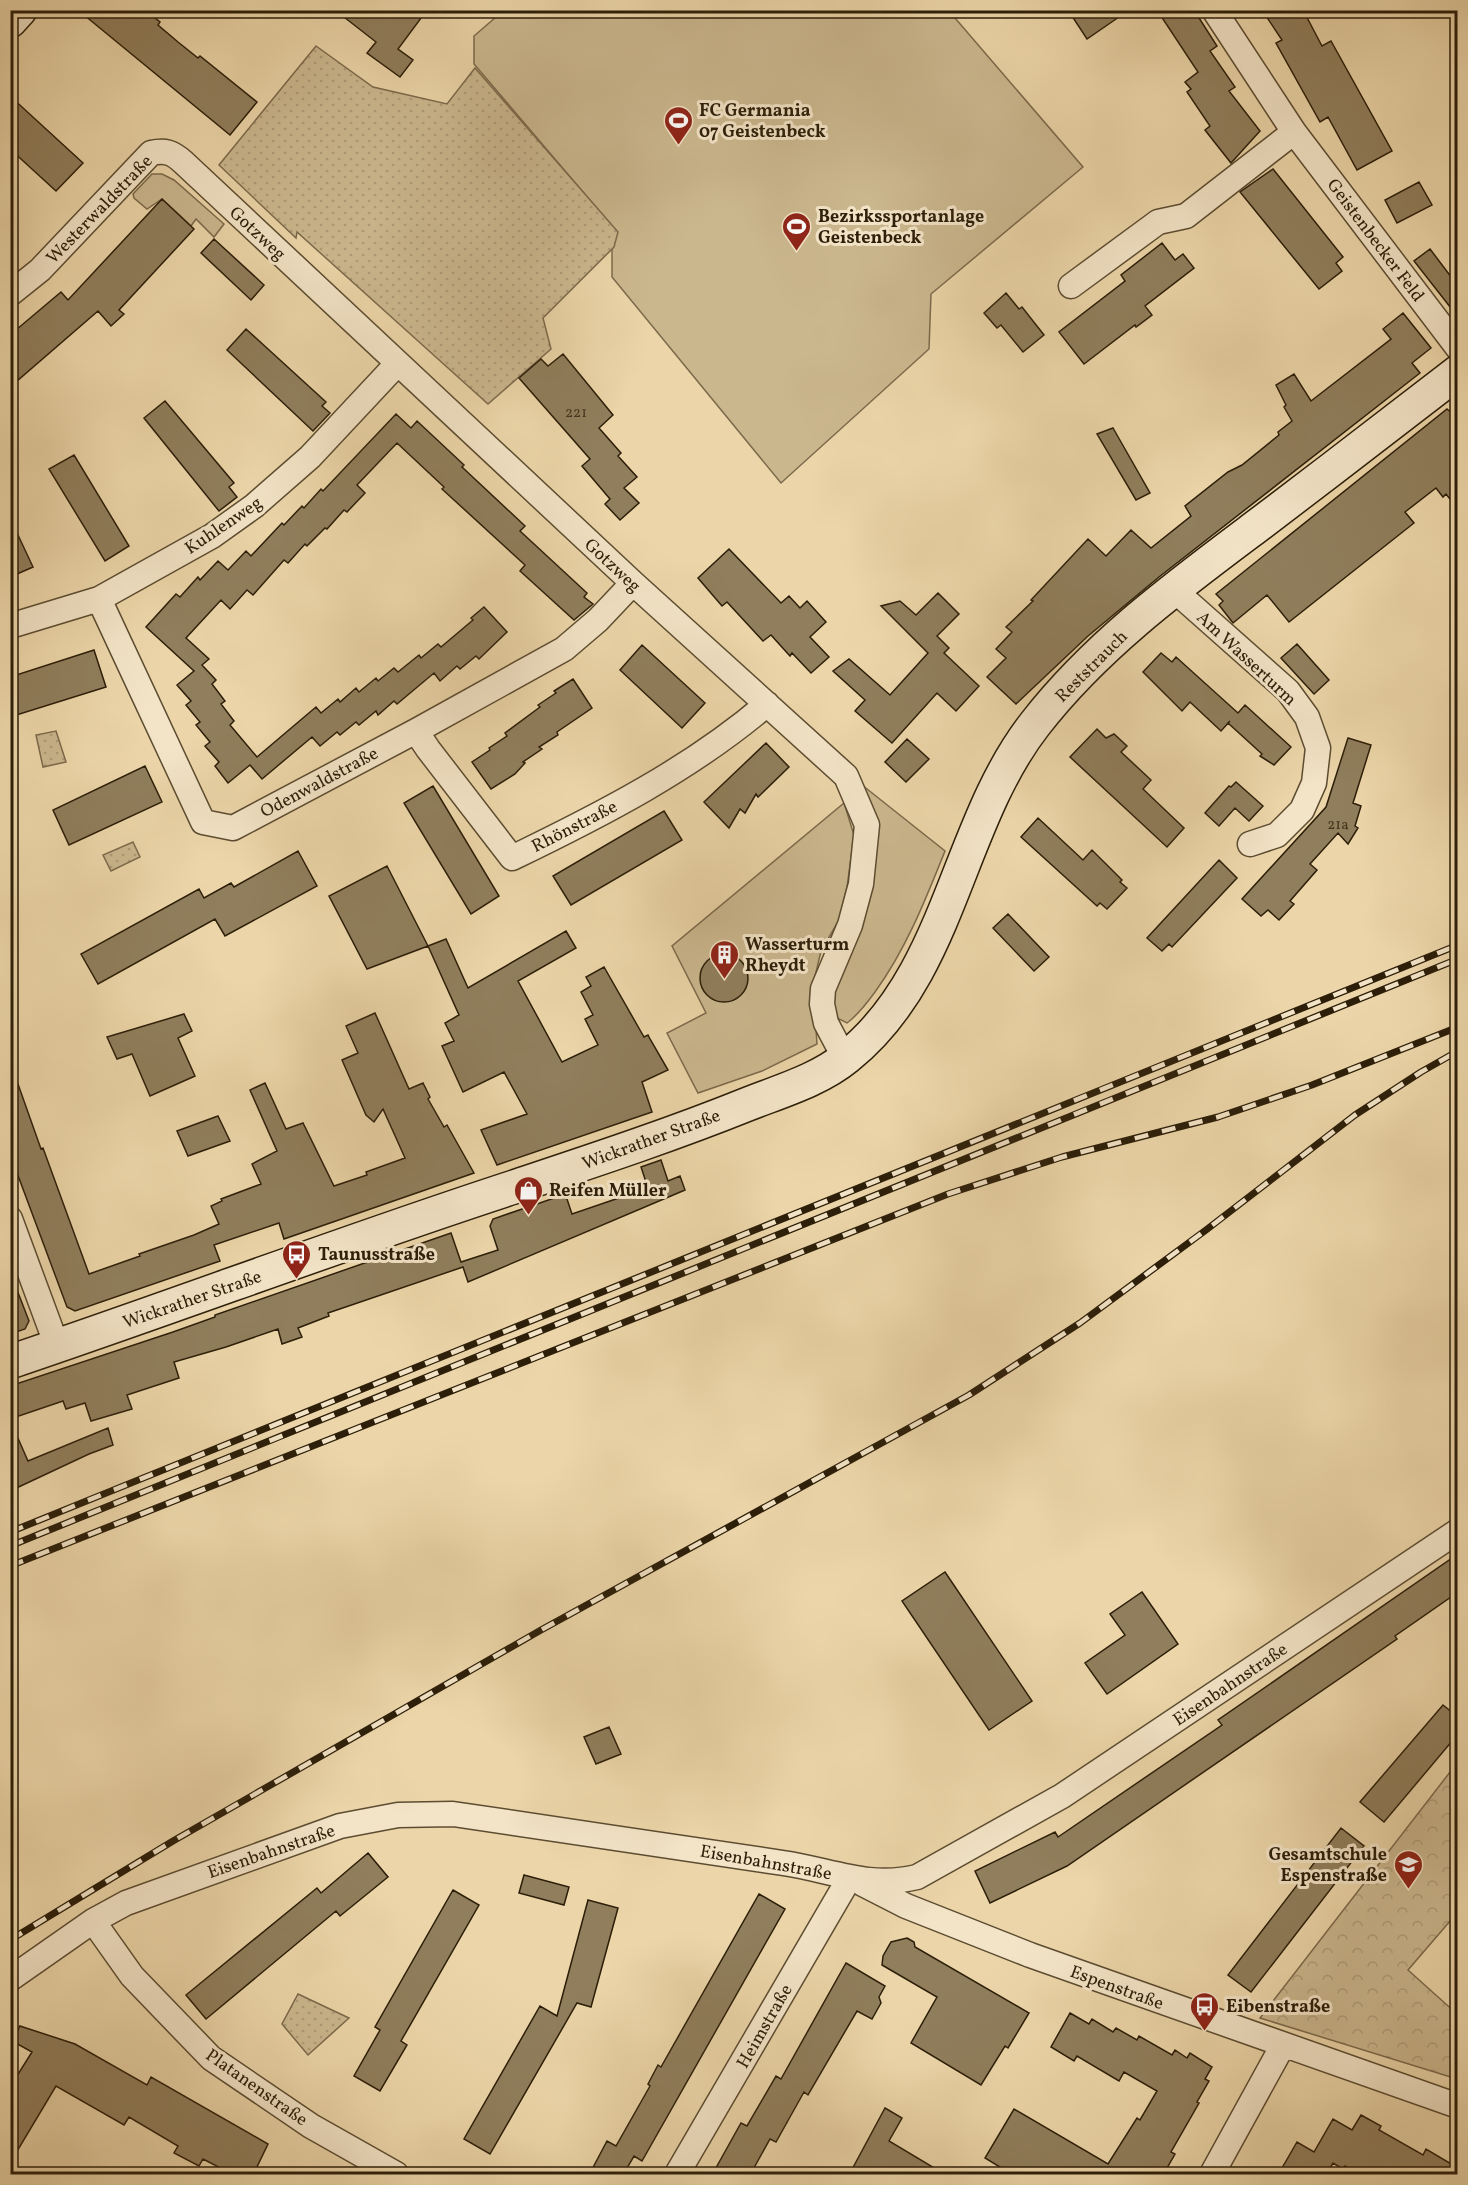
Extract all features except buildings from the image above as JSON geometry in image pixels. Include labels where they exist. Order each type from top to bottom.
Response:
[{"type":"main road","points":[[10,21],[20,10]]},
{"type":"main road","name":"Reststrauch","points":[[845,1059],[879,1027],[913,980],[1002,776],[1036,723],[1078,676],[1173,589],[1458,372]]},
{"type":"main road","name":"Wickrather Straße","points":[[10,1362],[284,1267],[393,1226],[706,1121],[810,1079],[845,1059]]},
{"type":"street","name":"Geistenbecker Feld","points":[[1214,10],[1294,132],[1458,348]]},
{"type":"street","points":[[1071,286],[1158,222],[1186,216],[1294,132]]},
{"type":"street","name":"Westerwaldstraße","points":[[10,294],[40,270],[151,153],[162,150]]},
{"type":"street","name":"Gotzweg","points":[[162,150],[174,154],[183,162],[633,584],[846,776],[867,825],[861,884],[850,925],[823,989],[822,1004],[826,1023],[845,1059]]},
{"type":"street","name":"Kuhlenweg","points":[[10,626],[99,598],[212,536],[254,507],[310,457],[397,364]]},
{"type":"street","name":"Odenwaldstraße","points":[[99,598],[203,822],[233,828],[564,649],[598,620],[633,584]]},
{"type":"street","name":"Am Wasserturm","points":[[1173,589],[1288,691],[1307,717],[1317,748],[1314,783],[1302,810],[1277,835],[1250,844]]},
{"type":"street","name":"Rhönstraße","points":[[416,731],[512,858],[613,807],[674,771],[736,729],[767,704]]},
{"type":"street","points":[[10,1219],[57,1346]]},
{"type":"street","name":"Eisenbahnstraße","points":[[10,1979],[93,1921],[126,1903],[340,1826],[398,1815],[453,1814],[791,1864],[880,1882],[902,1881],[917,1877],[1052,1802],[1458,1531]]},
{"type":"street","name":"Espenstraße","points":[[850,1877],[906,1906],[1030,1955],[1458,2106]]},
{"type":"street","name":"Heimstraße","points":[[677,2175],[850,1877]]},
{"type":"street","name":"Platanenstraße","points":[[93,1921],[132,1976],[211,2058],[311,2126],[396,2175]]},
{"type":"street","points":[[1212,2175],[1283,2045]]},
{"type":"green space","name":"Bezirkssportanlage Geistenbeck","points":[[550,10],[949,11],[1083,167],[931,294],[929,349],[781,483],[612,277],[612,226],[474,64],[474,36],[503,11],[542,11],[545,14]]},
{"type":"green space","points":[[316,46],[373,87],[447,104],[475,68],[618,232],[614,247],[543,318],[551,349],[488,404],[297,232],[296,238],[219,165]]},
{"type":"green space","points":[[152,174],[162,174],[174,180],[224,224],[214,237],[196,219],[191,226],[162,199],[147,209],[134,198],[133,194]]},
{"type":"green space","points":[[56,731],[66,762],[43,767],[36,735]]},
{"type":"green space","points":[[857,781],[945,851],[896,959],[869,1000],[847,1023],[837,1018],[831,998],[855,930]]},
{"type":"green space","points":[[844,803],[854,835],[847,887],[839,920],[821,951],[813,985],[817,1044],[762,1071],[698,1093],[667,1033],[706,1013],[672,946]]},
{"type":"green space","points":[[133,842],[140,857],[111,871],[103,855]]},
{"type":"green space","name":"Gesamtschule Espenstraße","points":[[1457,1763],[1457,1913],[1408,1970],[1457,2014],[1457,2079],[1260,2018]]},
{"type":"green space","points":[[298,1994],[349,2018],[308,2055],[282,2024]]},
{"type":"railway","points":[[10,1532],[1458,945]]},
{"type":"railway","points":[[10,1546],[1458,959]]},
{"type":"railway","points":[[10,1566],[948,1194],[1062,1157],[1218,1117],[1312,1085],[1458,1027]]},
{"type":"railway","points":[[10,1940],[173,1841],[541,1630],[969,1395],[1080,1323],[1206,1230],[1355,1115],[1458,1051]]},
{"type":"place","name":"FC Germania 07 Geistenbeck","points":[[678,146]]},
{"type":"place","name":"Bezirkssportanlage Geistenbeck","points":[[797,252]]},
{"type":"place","name":"Wasserturm Rheydt","points":[[724,980]]},
{"type":"place","name":"Reifen Müller","points":[[528,1216]]},
{"type":"place","name":"Taunusstraße","points":[[297,1280]]},
{"type":"place","name":"Gesamtschule Espenstraße","points":[[1408,1890]]},
{"type":"place","name":"Eibenstraße","points":[[1205,2032]]}]
